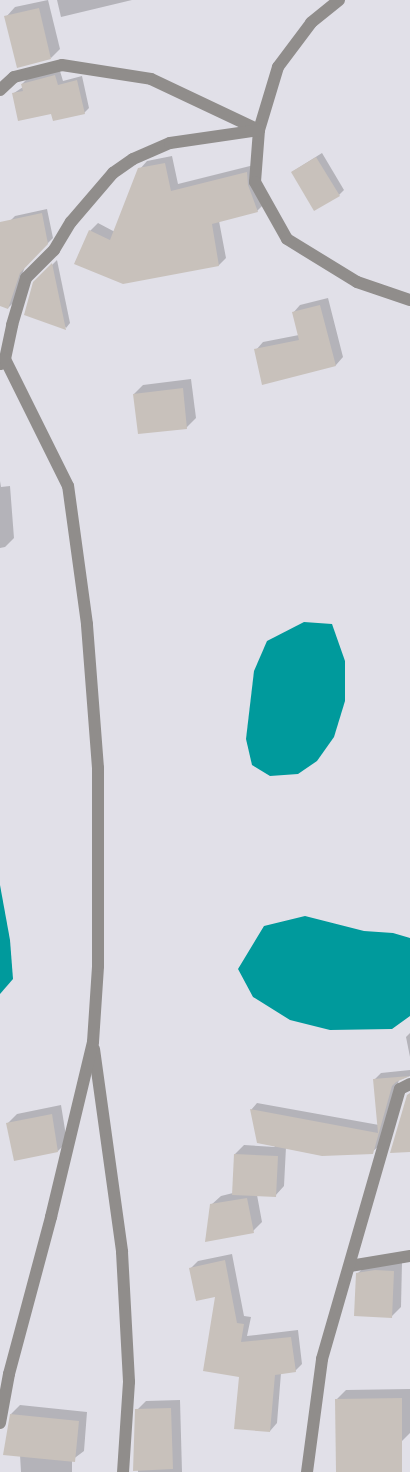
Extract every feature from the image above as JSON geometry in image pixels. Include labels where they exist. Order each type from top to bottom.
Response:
[{"type":"street","points":[[339,0],[311,23],[278,67],[259,130],[255,182],[287,239],[357,282],[410,300]]},
{"type":"street","points":[[0,90],[14,77],[62,65],[151,79],[259,130]]},
{"type":"street","points":[[0,1423],[10,1374],[52,1217],[93,1042],[98,966],[98,768],[87,624],[68,486],[3,362],[26,278],[54,250],[71,222],[113,173],[133,159],[170,143],[259,130]]},
{"type":"street","points":[[93,1042],[122,1252],[129,1382],[123,1472]]},
{"type":"street","points":[[307,1472],[322,1359],[400,1089],[410,1084]]},
{"type":"street","points":[[350,1266],[410,1256]]},
{"type":"water","points":[[304,622],[332,624],[345,661],[345,701],[334,737],[317,761],[298,774],[270,776],[252,765],[246,739],[254,671],[267,641]]},
{"type":"water","points":[[0,885],[10,940],[13,979],[0,994]]},
{"type":"water","points":[[305,916],[364,931],[393,933],[410,938],[410,1016],[392,1029],[330,1030],[290,1020],[253,997],[238,969],[264,926]]},
{"type":"building","points":[[39,8],[51,59],[17,68],[4,16]]},
{"type":"building","points":[[55,75],[58,85],[77,80],[85,114],[53,121],[51,114],[18,121],[12,93],[23,91],[21,84]]},
{"type":"building","points":[[316,157],[340,196],[314,211],[291,172]]},
{"type":"building","points":[[165,163],[171,191],[247,172],[248,185],[258,212],[212,224],[219,266],[123,284],[74,264],[89,230],[110,240],[138,168]]},
{"type":"building","points":[[42,213],[48,244],[20,273],[8,309],[0,306],[0,222]]},
{"type":"building","points":[[52,263],[66,330],[24,315],[33,282]]},
{"type":"building","points":[[320,305],[336,366],[262,385],[254,349],[299,340],[292,312]]},
{"type":"building","points":[[183,388],[187,429],[138,434],[133,394]]},
{"type":"building","points":[[410,1076],[396,1082],[392,1086],[373,1154],[322,1156],[257,1143],[250,1109],[378,1133],[373,1079]]},
{"type":"building","points":[[410,1093],[410,1152],[390,1153],[407,1095]]},
{"type":"building","points":[[52,1114],[58,1152],[14,1161],[6,1123]]},
{"type":"building","points":[[234,1154],[278,1156],[276,1197],[232,1195]]},
{"type":"building","points":[[247,1198],[254,1233],[205,1242],[210,1204]]},
{"type":"building","points":[[225,1260],[237,1323],[244,1324],[241,1342],[291,1337],[296,1372],[275,1375],[270,1432],[234,1429],[239,1377],[203,1371],[215,1297],[196,1301],[189,1268]]},
{"type":"building","points":[[375,1270],[394,1271],[392,1318],[354,1316],[356,1273]]},
{"type":"building","points":[[402,1398],[402,1472],[336,1472],[335,1399]]},
{"type":"building","points":[[171,1408],[173,1469],[133,1471],[135,1409]]},
{"type":"building","points":[[10,1414],[79,1421],[75,1462],[3,1455]]}]
